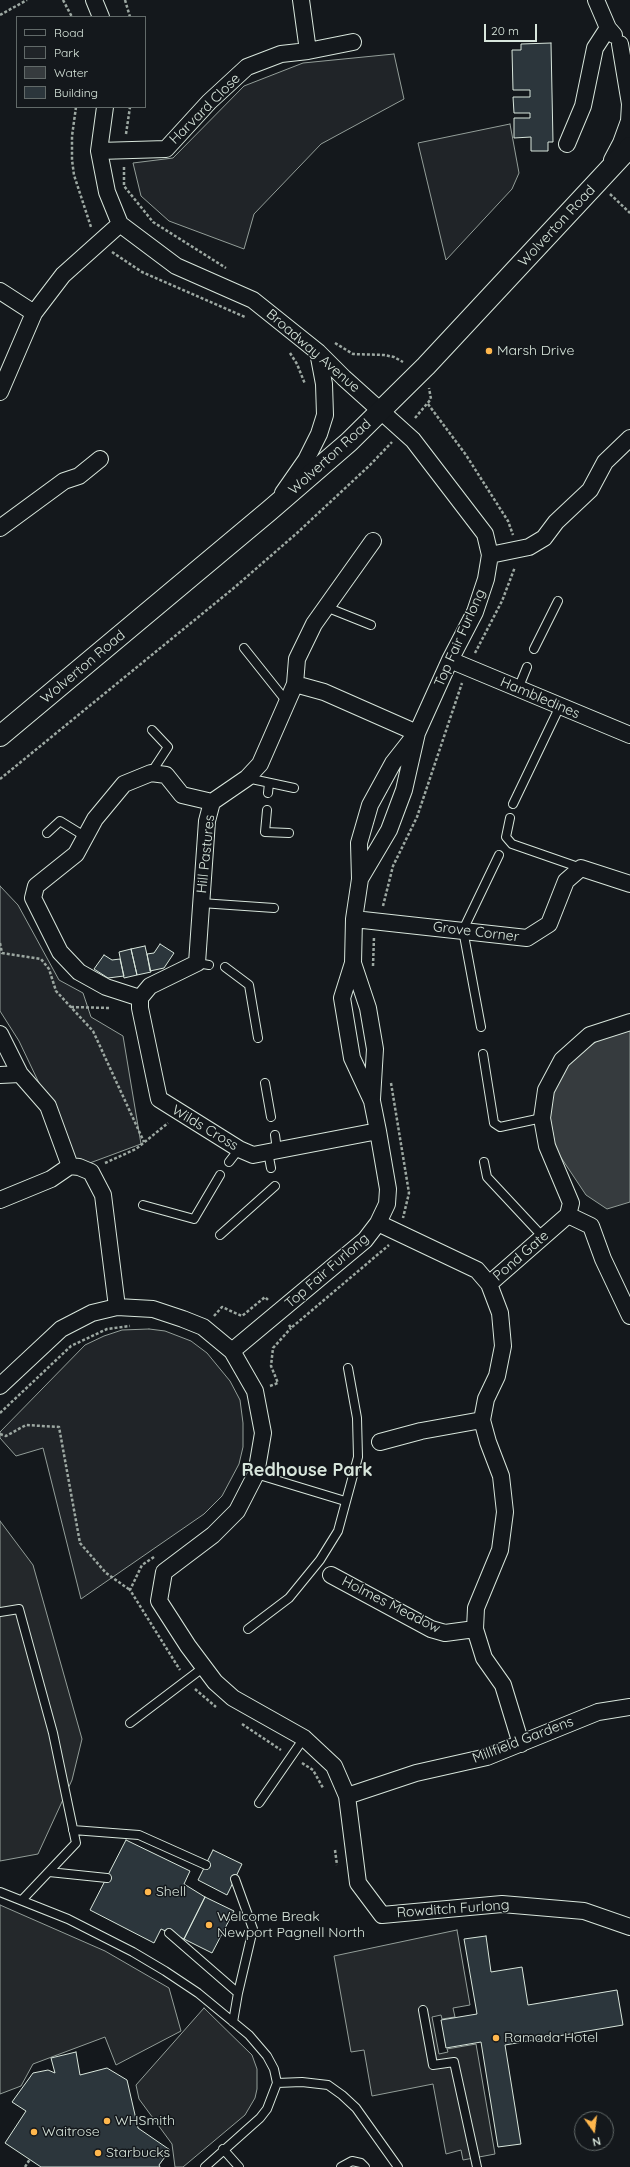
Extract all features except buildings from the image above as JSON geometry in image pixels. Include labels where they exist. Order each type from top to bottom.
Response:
[{"type":"street","points":[[94,0],[100,16]]},
{"type":"street","points":[[301,0],[308,51]]},
{"type":"street","points":[[596,0],[608,28],[627,48],[630,104],[629,121],[621,143],[600,179]]},
{"type":"street","points":[[567,144],[583,106],[595,48],[608,28]]},
{"type":"street","name":"Harvard Close","points":[[99,151],[124,152],[166,149],[209,102],[247,67],[281,54],[308,51],[353,42]]},
{"type":"street","points":[[0,392],[34,313],[64,275],[120,224],[107,192],[99,151],[105,108]]},
{"type":"street","name":"Wolverton Road","points":[[0,736],[345,446],[426,366],[630,147]]},
{"type":"street","name":"Broadway Avenue","points":[[120,224],[176,266],[253,300],[318,352],[380,411]]},
{"type":"street","points":[[0,291],[34,313]]},
{"type":"street","points":[[269,511],[306,460],[325,415],[324,384],[318,352]]},
{"type":"street","name":"Top Fair Furlong","points":[[360,879],[391,824],[404,790],[417,733],[450,660],[475,612],[486,579],[490,555],[485,534],[413,440],[380,411]]},
{"type":"street","points":[[490,555],[529,546],[544,538],[556,522],[590,490],[605,462],[630,438]]},
{"type":"street","points":[[0,528],[64,481],[80,476],[100,459]]},
{"type":"street","name":"Hill Pastures","points":[[140,1003],[150,986],[203,964],[201,903],[207,821],[212,802],[247,778],[260,764],[295,684],[297,659],[314,624],[373,541]]},
{"type":"street","name":"Hambledines","points":[[450,660],[630,735]]},
{"type":"street","points":[[295,684],[324,692],[417,733]]},
{"type":"street","name":"Top Fair Furlong","points":[[232,1351],[365,1240],[378,1223],[387,1204],[388,1189],[372,1101],[352,1058],[342,998],[353,963],[354,919],[360,879],[360,843],[370,805],[393,763],[417,733]]},
{"type":"street","points":[[140,1003],[79,972],[60,952],[33,898],[36,886],[76,854],[95,819],[124,784],[152,773],[166,775],[182,795],[212,802]]},
{"type":"street","points":[[581,868],[630,884]]},
{"type":"street","name":"Grove Corner","points":[[354,919],[527,938],[549,924],[566,881],[581,868]]},
{"type":"street","name":"Top Fair Furlong","points":[[353,963],[368,1008],[375,1049],[372,1101]]},
{"type":"street","name":"Wilds Cross","points":[[140,1003],[159,1099],[181,1113],[234,1156],[253,1155],[273,1145],[378,1131]]},
{"type":"street","points":[[630,1022],[590,1035],[562,1060],[546,1090],[542,1118],[547,1146],[569,1209],[590,1226],[603,1259],[630,1316]]},
{"type":"street","points":[[0,1034],[20,1074],[48,1106],[70,1166]]},
{"type":"street","points":[[0,1076],[20,1074]]},
{"type":"street","points":[[0,1200],[51,1179],[70,1166],[79,1167],[91,1172],[103,1195],[117,1307]]},
{"type":"street","name":"Pond Gate","points":[[378,1223],[477,1270],[489,1284],[543,1237],[569,1209]]},
{"type":"street","points":[[489,1284],[500,1313],[503,1346],[498,1376],[486,1400],[482,1420],[488,1442],[501,1476],[505,1512],[500,1550],[476,1608],[475,1629],[484,1658],[503,1685],[521,1744]]},
{"type":"street","name":"Rowditch Furlong","points":[[0,1386],[61,1329],[92,1313],[117,1307],[153,1309],[183,1318],[203,1327],[232,1351],[255,1391],[263,1433],[256,1474],[237,1511],[213,1535],[164,1572],[159,1602],[215,1682],[233,1698],[304,1738],[334,1766],[348,1796],[358,1883],[382,1915],[502,1904],[584,1911],[630,1927]]},
{"type":"street","points":[[380,1442],[421,1431],[482,1420]]},
{"type":"street","name":"Holmes Meadow","points":[[331,1575],[431,1629],[445,1633],[475,1629]]},
{"type":"street","name":"Millfield Gardens","points":[[348,1796],[416,1773],[488,1757],[598,1712],[630,1707]]},
{"type":"lane","points":[[534,650],[558,601]]},
{"type":"lane","points":[[326,607],[371,624]]},
{"type":"lane","points":[[244,648],[287,702]]},
{"type":"lane","points":[[518,689],[527,667]]},
{"type":"lane","points":[[513,804],[560,706]]},
{"type":"lane","points":[[152,730],[168,747],[152,773]]},
{"type":"lane","points":[[247,778],[294,788]]},
{"type":"lane","points":[[268,793],[269,783]]},
{"type":"lane","points":[[267,810],[265,832],[289,834]]},
{"type":"lane","points":[[510,818],[506,837],[512,844],[581,868]]},
{"type":"lane","points":[[47,833],[60,821],[86,837]]},
{"type":"lane","points":[[481,1027],[464,930],[499,855]]},
{"type":"lane","points":[[201,903],[274,908]]},
{"type":"lane","points":[[225,967],[249,985],[258,1038]]},
{"type":"lane","points":[[482,1054],[494,1123],[500,1127],[542,1118]]},
{"type":"lane","points":[[265,1083],[271,1117]]},
{"type":"lane","points":[[271,1168],[273,1145]]},
{"type":"lane","points":[[484,1162],[487,1176],[543,1237]]},
{"type":"lane","points":[[143,1204],[194,1219],[220,1175]]},
{"type":"lane","points":[[220,1235],[275,1186]]},
{"type":"lane","points":[[248,1629],[289,1598],[320,1560],[338,1531],[358,1458],[357,1418],[348,1368]]},
{"type":"lane","points":[[256,1474],[346,1501]]},
{"type":"lane","points":[[0,1612],[19,1608],[53,1733],[76,1843],[22,1900]]},
{"type":"lane","points":[[130,1723],[204,1667]]},
{"type":"lane","points":[[259,1802],[304,1738]]},
{"type":"lane","points":[[73,1830],[139,1835],[206,1866]]},
{"type":"lane","points":[[49,1872],[106,1878]]},
{"type":"lane","points":[[233,2022],[238,1993],[253,1929],[235,1879]]},
{"type":"lane","points":[[0,1892],[68,1919],[133,1952],[198,1993],[249,2035],[267,2056],[274,2069],[277,2083],[272,2099],[260,2118],[205,2167]]},
{"type":"lane","points":[[169,1933],[238,1993]]},
{"type":"lane","points":[[424,2010],[434,2065],[454,2062],[477,2167]]},
{"type":"lane","points":[[277,2083],[302,2082],[328,2085],[342,2094],[356,2108],[398,2167]]},
{"type":"lane","points":[[224,2149],[239,2167]]},
{"type":"lane","points":[[341,2167],[352,2161],[361,2162],[365,2167]]},
{"type":"path","points":[[0,16],[27,0]]},
{"type":"path","points":[[64,0],[72,16]]},
{"type":"path","points":[[125,0],[130,16]]},
{"type":"path","points":[[130,108],[124,152],[124,186],[153,222],[227,268]]},
{"type":"path","points":[[600,179],[630,213]]},
{"type":"path","points":[[333,342],[353,354],[389,356],[404,362]]},
{"type":"path","points":[[420,413],[431,399],[429,387]]},
{"type":"path","points":[[0,779],[298,533],[392,442]]},
{"type":"path","points":[[0,943],[2,952],[41,959],[49,969],[56,991],[93,1030],[144,1142]]},
{"type":"path","points":[[71,1007],[140,1003]]},
{"type":"path","points":[[91,1172],[99,1166],[136,1150],[181,1113]]},
{"type":"path","points":[[255,1391],[278,1383],[271,1366],[273,1348],[292,1328]]},
{"type":"path","points":[[0,1434],[6,1436],[26,1425],[59,1427],[80,1543],[106,1573],[130,1590]]},
{"type":"path","points":[[25,2167],[30,2159]]},
{"type":"green space","points":[[394,54],[404,99],[321,144],[254,214],[244,249],[169,221],[141,196],[133,163],[173,158],[244,86],[303,63]]},
{"type":"green space","points":[[510,124],[519,173],[512,189],[446,260],[418,143]]},
{"type":"green space","points":[[0,886],[18,905],[59,980],[83,993],[91,1017],[123,1036],[141,1144],[79,1167],[19,1041],[0,1011]]},
{"type":"green space","points":[[149,1329],[165,1331],[191,1341],[207,1353],[230,1381],[240,1400],[243,1423],[243,1447],[239,1464],[222,1496],[204,1514],[81,1599],[43,1448],[16,1456],[0,1438],[0,1432],[85,1345],[104,1336],[122,1330]]},
{"type":"shaded area","points":[[0,1521],[33,1565],[82,1739],[72,1780],[38,1854],[0,1861]]},
{"type":"shaded area","points":[[0,1905],[105,1951],[169,1988],[181,2031],[116,2065],[105,2037],[33,2064],[21,2086],[0,2094]]},
{"type":"shaded area","name":"Ramada Hotel","points":[[457,1930],[470,2005],[453,2008],[455,2017],[442,2019],[441,2015],[432,2017],[439,2054],[448,2052],[447,2049],[476,2044],[495,2154],[463,2160],[461,2150],[446,2154],[433,2084],[372,2096],[364,2050],[351,2052],[334,1956]]},
{"type":"shaded area","points":[[204,2008],[252,2055],[257,2069],[257,2089],[255,2098],[245,2115],[183,2167],[175,2167],[172,2144],[139,2099],[136,2085]]},
{"type":"water","points":[[630,1026],[630,1202],[607,1209],[586,1195],[556,1150],[547,1102],[564,1065],[611,1031]]},
{"type":"place","name":"Marsh Drive","points":[[489,351]]},
{"type":"place","name":"Shell","points":[[148,1892]]},
{"type":"place","name":"Welcome Break Newport Pagnell North","points":[[209,1925]]},
{"type":"place","name":"Ramada Hotel","points":[[496,2038]]},
{"type":"place","name":"WHSmith","points":[[107,2121]]},
{"type":"place","name":"Waitrose","points":[[34,2132]]},
{"type":"place","name":"Starbucks","points":[[98,2153]]},
{"type":"district","name":"Redhouse Park","points":[[307,1471]]}]
